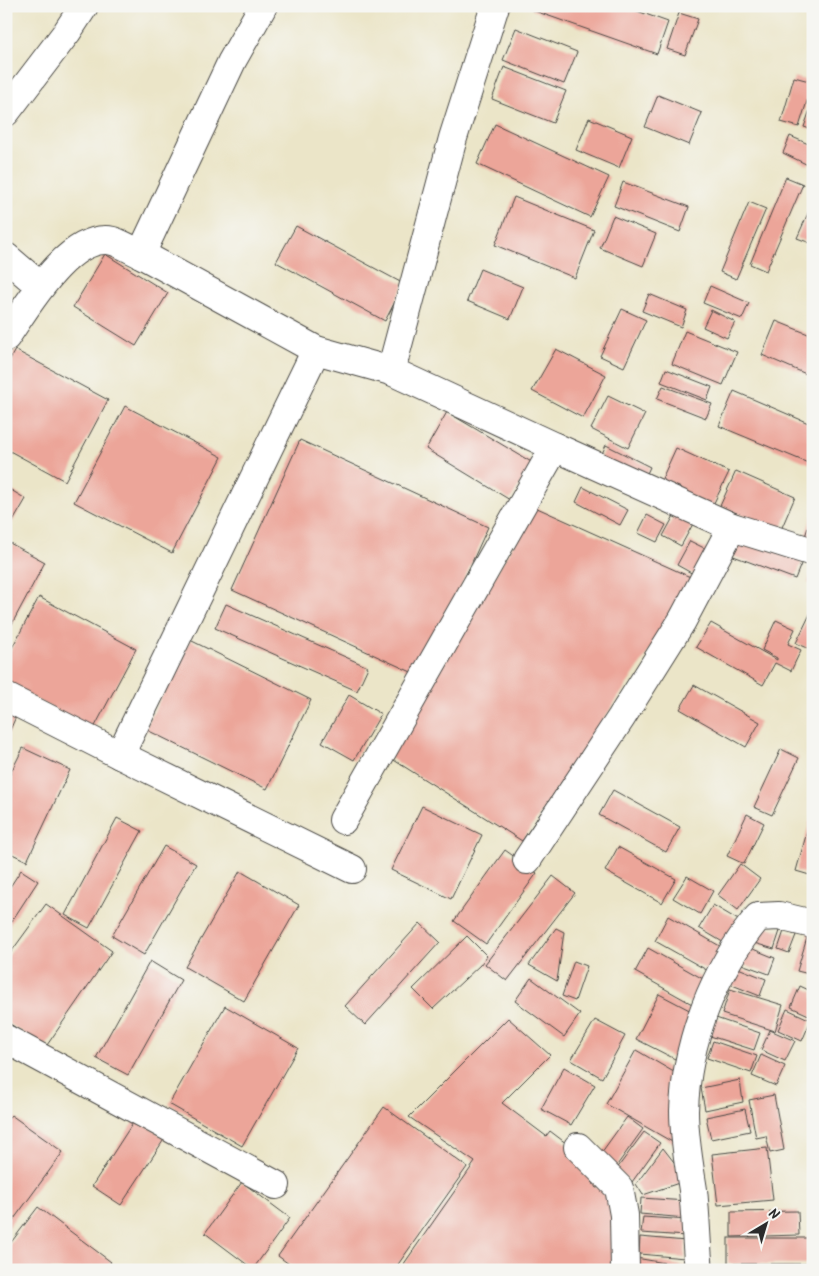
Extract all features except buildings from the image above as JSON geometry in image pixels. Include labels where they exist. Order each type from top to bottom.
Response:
[{"type":"street","points":[[6,112],[67,32],[84,6]]},
{"type":"street","points":[[141,254],[232,61],[263,6]]},
{"type":"street","points":[[391,371],[453,138],[495,6]]},
{"type":"street","points":[[6,337],[40,286],[62,262],[88,243],[112,241],[141,254],[316,350],[391,371],[732,527],[813,552]]},
{"type":"street","points":[[6,257],[40,286]]},
{"type":"street","points":[[120,755],[316,350]]},
{"type":"street","points":[[343,820],[555,447]]},
{"type":"street","points":[[527,860],[621,718],[682,621],[732,527]]},
{"type":"street","points":[[6,697],[352,869]]},
{"type":"street","points":[[699,1270],[693,1191],[686,1152],[684,1112],[688,1070],[708,999],[743,935],[758,917],[779,916],[813,924]]},
{"type":"street","points":[[6,1040],[276,1185]]},
{"type":"street","points":[[578,1148],[619,1188],[624,1216],[625,1270]]}]
